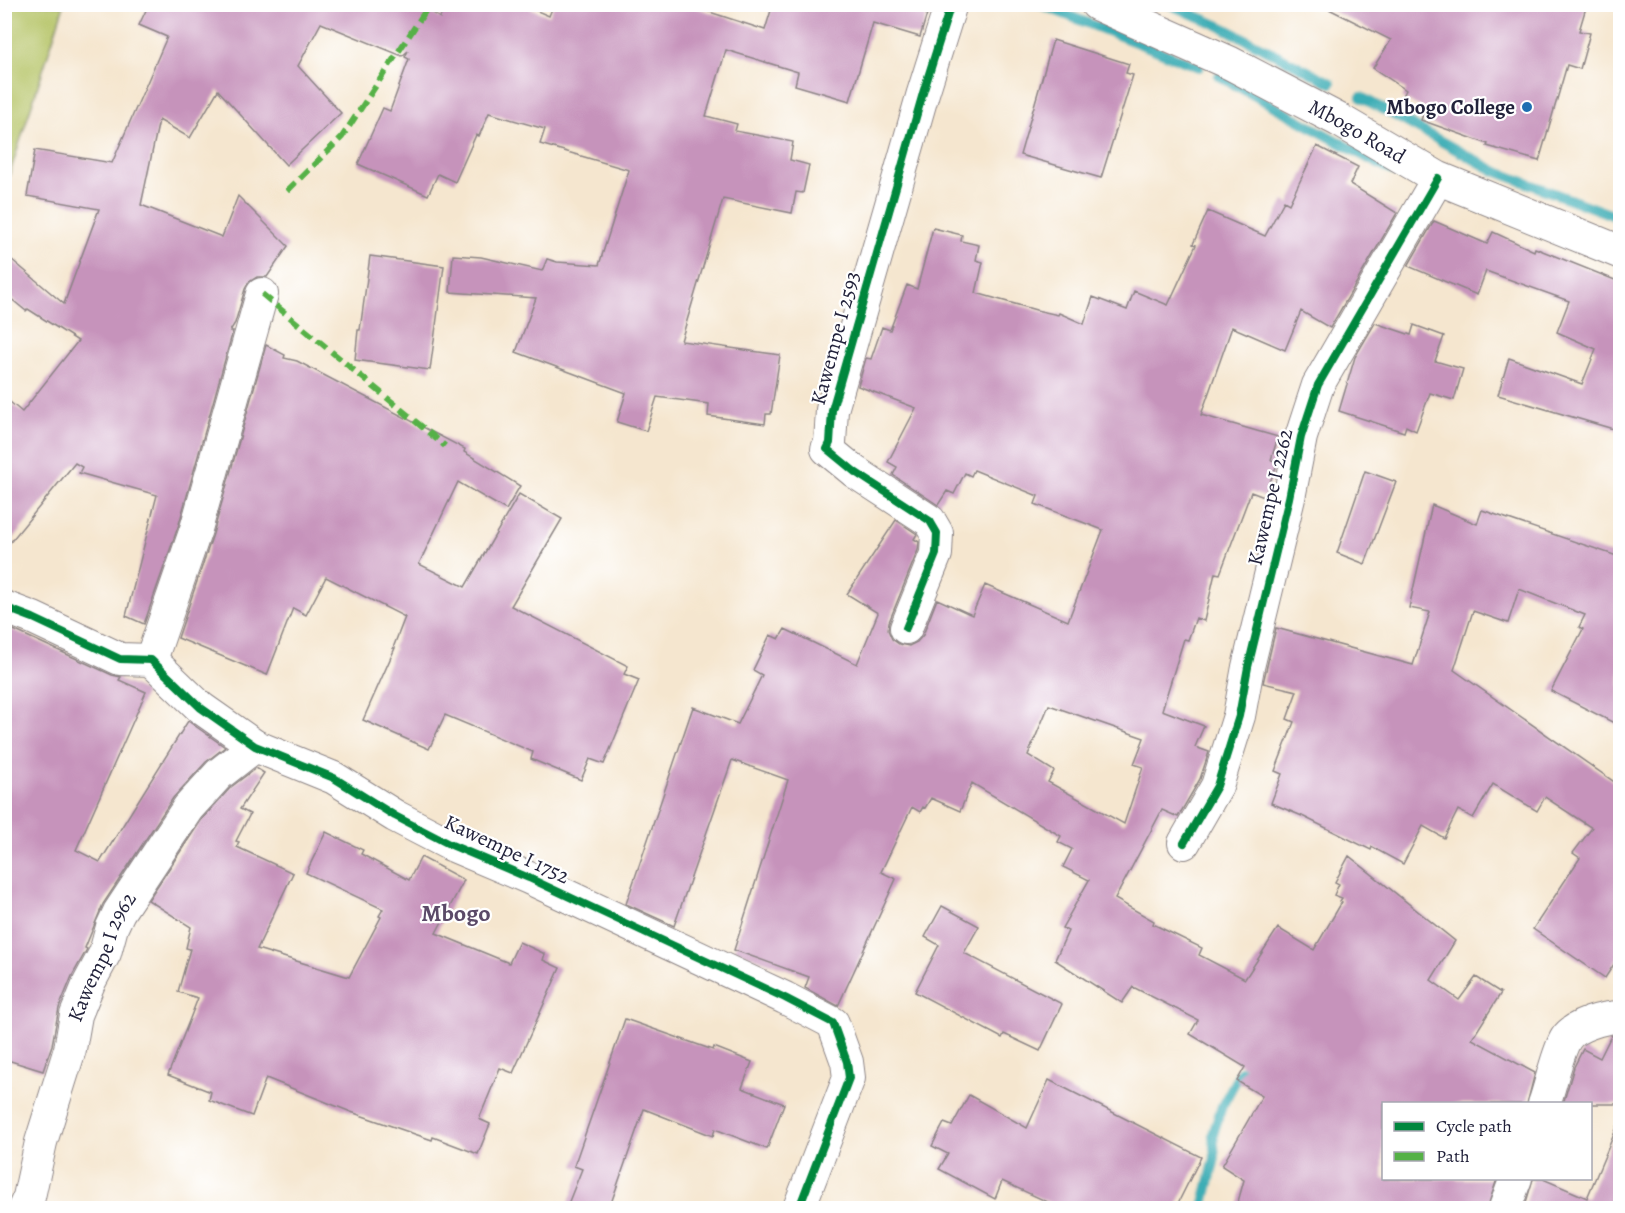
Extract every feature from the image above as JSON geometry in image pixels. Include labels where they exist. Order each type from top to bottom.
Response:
[{"type":"street","name":"Kawempe I 2593","points":[[906,628],[936,554],[938,533],[930,521],[855,472],[827,449],[830,443],[832,410],[923,93],[951,4]]},
{"type":"street","name":"Mbogo Road","points":[[1096,4],[1230,63],[1339,120],[1438,178],[1620,252]]},
{"type":"street","name":"Kawempe I 2262","points":[[1184,843],[1217,786],[1239,716],[1248,667],[1289,498],[1301,437],[1318,385],[1438,178]]},
{"type":"street","points":[[4,608],[33,618],[120,659],[151,660],[196,529],[262,294]]},
{"type":"street","name":"Kawempe I 1752","points":[[151,660],[201,708],[255,746],[334,778],[395,816],[449,843],[529,878],[804,1007],[833,1023],[847,1062],[849,1077],[799,1209]]},
{"type":"street","name":"Kawempe I 2962","points":[[24,1209],[29,1197],[41,1142],[70,1049],[76,1015],[105,953],[119,912],[188,807],[219,774],[255,746]]},
{"type":"street","points":[[1545,1102],[1566,1038],[1582,1026],[1609,1017],[1620,1017]]},
{"type":"street","points":[[1505,1209],[1516,1180]]},
{"type":"green space","points":[[4,5],[64,5],[5,188]]},
{"type":"building","points":[[149,4],[417,4],[440,18],[445,4],[521,4],[549,16],[554,4],[685,4],[765,30],[773,4],[930,4],[920,37],[873,23],[850,101],[795,85],[798,72],[726,50],[706,116],[737,124],[735,131],[793,142],[790,160],[809,165],[803,193],[796,192],[792,213],[723,199],[681,341],[780,355],[771,414],[766,414],[765,424],[708,416],[709,404],[657,397],[646,431],[617,422],[626,393],[516,352],[536,298],[450,292],[453,255],[481,257],[542,271],[547,259],[557,262],[599,265],[629,170],[540,144],[545,129],[489,113],[479,136],[476,135],[455,182],[438,174],[428,195],[358,164],[383,108],[390,111],[409,59],[405,57],[408,51],[402,56],[321,23],[298,66],[341,113],[286,165],[218,90],[190,138],[159,120],[141,205],[222,237],[238,196],[288,246],[267,277],[257,277],[249,282],[245,289],[235,323],[230,331],[233,331],[179,524],[144,624],[126,616],[157,495],[79,473],[82,467],[75,463],[4,550],[4,397],[22,412],[78,341],[28,309],[26,311],[4,293],[4,253],[64,304],[99,209],[27,196],[35,150],[112,163],[167,37],[139,25]]},
{"type":"building","points":[[1319,4],[1587,4],[1579,31],[1590,33],[1580,69],[1567,65],[1539,161],[1487,146],[1488,144],[1421,120],[1425,109],[1402,98],[1406,90],[1373,68],[1391,40]]},
{"type":"building","points":[[1053,40],[1129,64],[1126,73],[1133,75],[1101,178],[1020,155]]},
{"type":"building","points":[[1317,146],[1358,167],[1350,184],[1397,213],[1330,328],[1301,311],[1285,350],[1232,327],[1201,415],[1278,437],[1271,460],[1278,462],[1264,497],[1251,492],[1220,574],[1215,573],[1204,621],[1196,618],[1188,640],[1184,639],[1162,710],[1204,726],[1195,747],[1209,752],[1200,779],[1178,817],[1162,810],[1115,899],[1154,921],[1153,924],[1202,948],[1199,955],[1245,979],[1278,928],[1314,950],[1342,902],[1340,901],[1342,898],[1334,895],[1339,884],[1335,882],[1349,856],[1455,941],[1431,980],[1459,1000],[1476,977],[1501,993],[1472,1039],[1535,1073],[1528,1102],[1382,1102],[1382,1180],[1497,1180],[1487,1209],[1236,1209],[1244,1180],[1222,1166],[1262,1096],[1237,1081],[1245,1067],[1190,1034],[1198,1020],[1133,987],[1122,1003],[1055,960],[1068,931],[1062,928],[1089,880],[1063,867],[1072,849],[1058,842],[1061,836],[972,783],[960,811],[931,798],[920,812],[912,807],[881,872],[896,879],[838,1006],[805,988],[809,977],[734,950],[788,780],[732,760],[674,926],[626,904],[693,707],[738,724],[762,675],[753,670],[770,635],[779,639],[785,629],[857,664],[878,613],[847,594],[896,520],[917,534],[914,539],[919,542],[918,550],[889,622],[888,630],[892,639],[899,644],[909,646],[923,635],[937,599],[972,615],[985,585],[1068,621],[1103,530],[1035,504],[1038,496],[974,470],[971,476],[965,473],[954,494],[947,491],[938,505],[893,475],[897,467],[888,462],[916,408],[858,386],[866,358],[871,359],[882,327],[890,330],[907,285],[917,289],[933,228],[962,235],[961,241],[979,245],[976,260],[983,262],[976,293],[1036,310],[1058,315],[1059,313],[1084,324],[1093,297],[1127,310],[1134,291],[1168,305],[1196,245],[1193,244],[1208,211],[1265,236],[1284,201],[1289,204]],"holes":[[[1049,705],[1144,738],[1134,764],[1143,767],[1124,824],[1048,782],[1054,771],[1028,755]]]},
{"type":"building","points":[[1434,221],[1487,244],[1493,232],[1534,251],[1535,248],[1620,282],[1620,431],[1498,395],[1509,358],[1582,384],[1596,349],[1557,332],[1569,301],[1486,271],[1477,295],[1408,266]]},
{"type":"building","points":[[370,256],[444,266],[430,370],[355,360]]},
{"type":"building","points":[[1375,323],[1411,335],[1414,325],[1444,336],[1435,361],[1463,369],[1454,400],[1430,393],[1416,431],[1406,426],[1404,432],[1339,411],[1355,357]]},
{"type":"building","points":[[266,345],[285,355],[284,358],[297,361],[465,449],[464,452],[520,486],[506,510],[458,482],[419,564],[465,587],[519,494],[562,519],[511,606],[628,666],[624,674],[639,680],[604,764],[590,759],[581,780],[531,759],[533,752],[445,715],[429,749],[363,720],[395,648],[393,648],[405,617],[326,577],[306,615],[293,608],[267,675],[178,638],[213,534]]},
{"type":"building","points":[[1365,471],[1396,482],[1365,564],[1337,553]]},
{"type":"building","points":[[1432,505],[1477,524],[1482,510],[1620,557],[1620,726],[1551,691],[1583,629],[1579,627],[1585,615],[1519,589],[1508,623],[1473,611],[1454,670],[1620,786],[1620,955],[1605,978],[1533,929],[1580,858],[1573,853],[1592,828],[1545,797],[1537,811],[1493,784],[1473,818],[1458,810],[1444,838],[1423,826],[1403,864],[1372,847],[1371,850],[1271,803],[1282,774],[1275,771],[1294,722],[1287,719],[1297,691],[1263,683],[1276,628],[1413,665],[1430,612],[1409,608]]},
{"type":"building","points":[[7,627],[121,677],[119,680],[146,692],[76,850],[100,862],[188,721],[225,747],[206,762],[173,798],[103,904],[85,948],[87,949],[72,976],[59,1008],[52,1045],[43,1071],[4,1059],[4,633]]},
{"type":"building","points":[[256,768],[264,773],[240,809],[250,814],[236,841],[239,842],[237,847],[293,873],[257,949],[349,977],[383,909],[306,873],[326,832],[363,850],[361,854],[409,880],[421,857],[464,880],[436,933],[509,963],[519,942],[545,954],[543,960],[560,968],[513,1073],[500,1068],[479,1119],[490,1124],[478,1154],[433,1137],[432,1140],[351,1112],[266,1078],[252,1116],[209,1100],[211,1092],[168,1075],[198,998],[178,992],[190,949],[186,948],[191,927],[148,900],[202,819],[231,787]]},
{"type":"building","points":[[942,906],[979,926],[964,953],[1062,1004],[1040,1051],[1004,1034],[1002,1038],[915,992],[939,945],[925,937]]},
{"type":"building","points":[[625,1019],[713,1050],[714,1047],[752,1062],[742,1088],[784,1104],[767,1149],[715,1129],[713,1136],[644,1109],[609,1209],[566,1209],[582,1169],[574,1166]]},
{"type":"building","points":[[1620,1035],[1620,1104],[1564,1102],[1574,1067],[1583,1049],[1600,1058],[1611,1036]]},
{"type":"building","points":[[1049,1080],[1201,1157],[1175,1209],[1063,1209],[1002,1181],[995,1199],[939,1169],[948,1154],[932,1146],[944,1123],[952,1126],[969,1095],[1027,1128]]},
{"type":"building","points":[[1620,1120],[1620,1209],[1524,1209],[1533,1180],[1545,1180],[1587,1198]]},
{"type":"waterway","points":[[1039,4],[1199,67]]},
{"type":"waterway","points":[[1168,4],[1220,26],[1331,83]]},
{"type":"waterway","points":[[1219,76],[1384,167],[1406,176]]},
{"type":"waterway","points":[[1361,97],[1495,171],[1620,218]]},
{"type":"waterway","points":[[1203,1208],[1215,1158],[1213,1134],[1222,1106],[1241,1071]]},
{"type":"marked path","points":[[287,191],[342,137],[430,4]]},
{"type":"marked path","points":[[262,294],[445,446]]},
{"type":"cycle path","points":[[906,628],[936,554],[937,533],[930,521],[855,472],[827,449],[830,443],[832,410],[923,93],[951,4]]},
{"type":"cycle path","points":[[1184,843],[1217,786],[1239,716],[1248,667],[1289,498],[1301,437],[1318,385],[1438,178]]},
{"type":"cycle path","points":[[4,607],[33,618],[120,659],[151,660],[201,708],[255,746],[334,778],[395,816],[449,844],[529,878],[785,998],[833,1023],[847,1062],[849,1078],[799,1208]]},
{"type":"place","name":"Mbogo College","points":[[1527,107]]},
{"type":"district","name":"Mbogo","points":[[456,913]]}]
